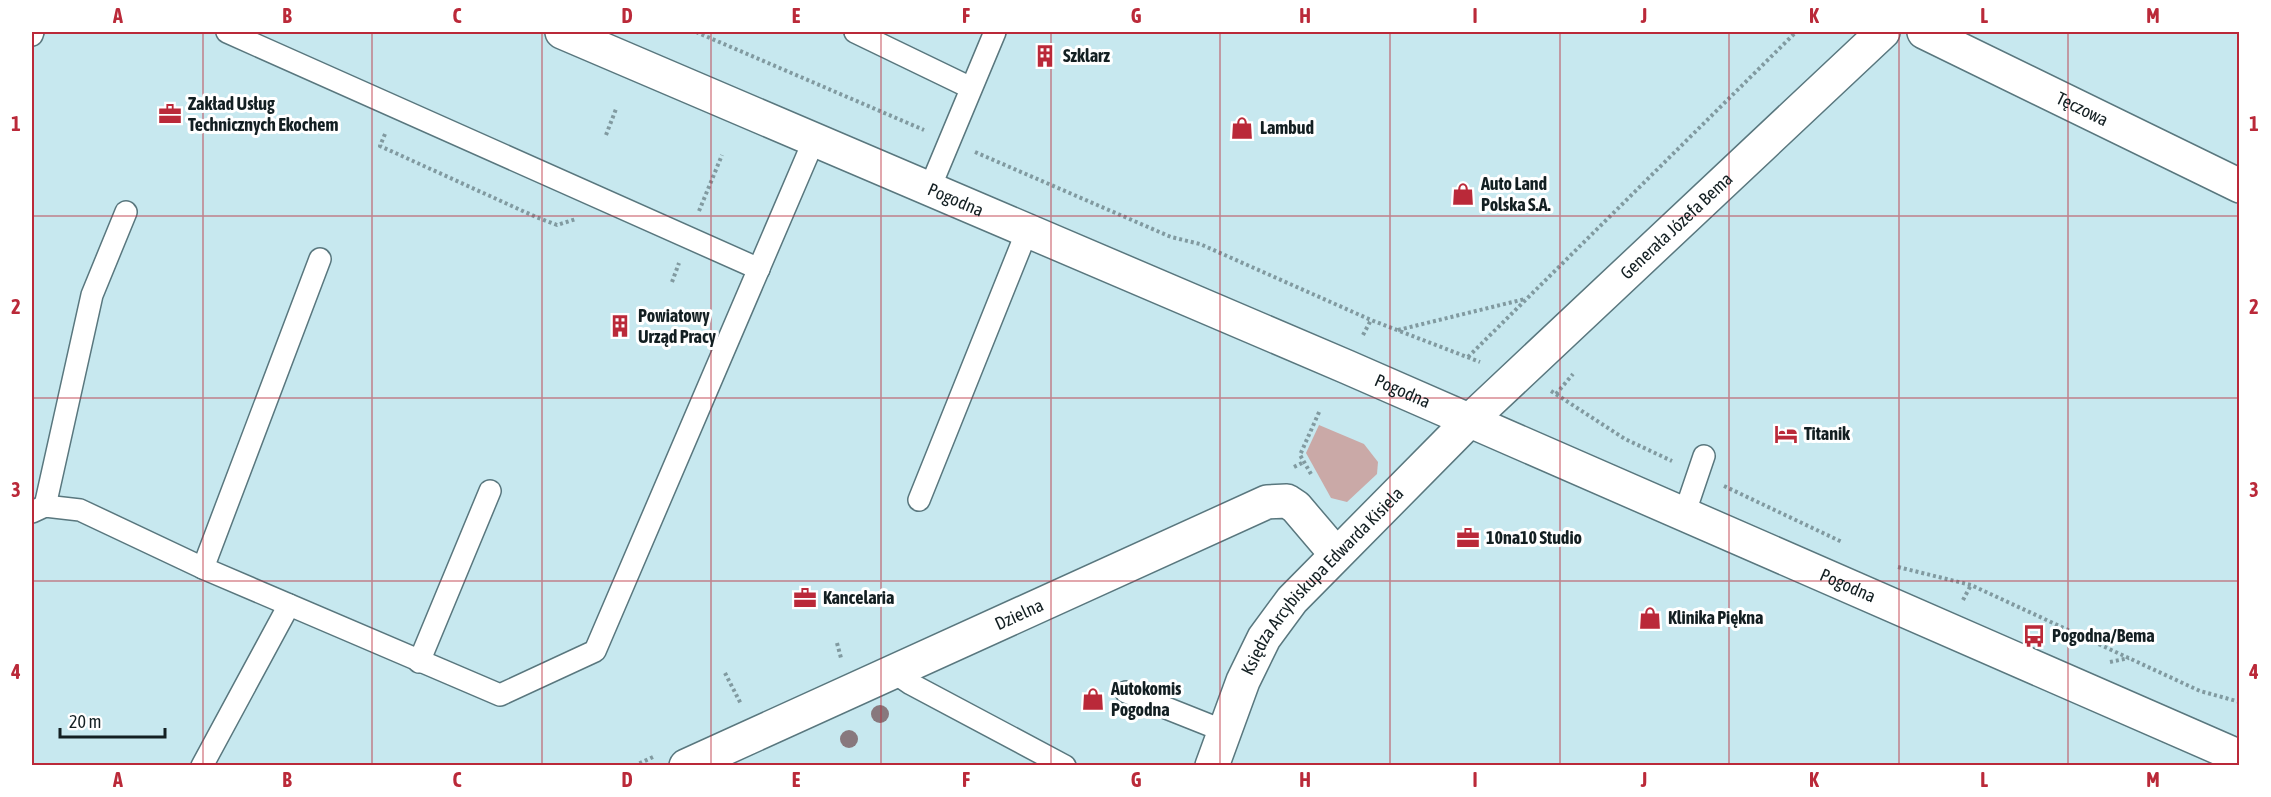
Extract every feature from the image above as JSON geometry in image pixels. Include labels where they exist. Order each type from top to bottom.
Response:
[{"type":"street","name":"Pogodna","points":[[562,32],[1469,421],[2240,756]]},
{"type":"street","name":"Generała Józefa Bema","points":[[1469,421],[1883,32]]},
{"type":"street","name":"Tęczowa","points":[[1924,32],[2240,186]]},
{"type":"street","name":"Księdza Arcybiskupa Edwarda Kisiela","points":[[1212,765],[1243,681],[1264,638],[1292,600],[1469,421]]},
{"type":"street","name":"Dzielna","points":[[686,765],[1267,502],[1287,501],[1296,507],[1336,554]]},
{"type":"lane","points":[[227,32],[759,269]]},
{"type":"lane","points":[[855,32],[971,88]]},
{"type":"lane","points":[[928,190],[995,32]]},
{"type":"lane","points":[[126,212],[93,295],[38,509],[80,510],[203,568],[500,695],[595,651],[814,140]]},
{"type":"lane","points":[[918,500],[1028,231]]},
{"type":"lane","points":[[203,568],[320,259]]},
{"type":"lane","points":[[1684,515],[1704,456]]},
{"type":"lane","points":[[419,662],[490,491]]},
{"type":"lane","points":[[202,765],[289,604]]},
{"type":"lane","points":[[892,671],[911,684],[1065,765]]},
{"type":"lane","points":[[1126,692],[1224,731]]},
{"type":"path","points":[[1468,357],[1796,32]]},
{"type":"path","points":[[396,107],[380,146],[557,225]]},
{"type":"path","points":[[606,135],[616,109]]},
{"type":"path","points":[[688,237],[722,155]]},
{"type":"path","points":[[534,222],[537,217]]},
{"type":"path","points":[[1398,330],[1527,299]]},
{"type":"path","points":[[1362,337],[1371,320]]},
{"type":"path","points":[[1314,479],[1300,454],[1320,410]]},
{"type":"path","points":[[725,673],[742,707]]},
{"type":"path","points":[[2174,679],[2200,691],[2240,702]]},
{"type":"shaded area","points":[[1319,425],[1364,444],[1378,462],[1377,474],[1347,502],[1331,498],[1306,453]]},
{"type":"place","name":"Szklarz","points":[[1045,56]]},
{"type":"place","name":"Zakład Usług Technicznych Ekochem","points":[[170,114]]},
{"type":"place","name":"Lambud","points":[[1242,128]]},
{"type":"place","name":"Auto Land Polska S.A.","points":[[1463,194]]},
{"type":"place","name":"Powiatowy Urząd Pracy","points":[[620,326]]},
{"type":"place","name":"Titanik","points":[[1786,434]]},
{"type":"place","name":"10na10 Studio","points":[[1468,538]]},
{"type":"place","name":"Kancelaria","points":[[805,598]]},
{"type":"place","name":"Klinika Piękna","points":[[1650,618]]},
{"type":"place","name":"Pogodna/Bema","points":[[2034,636]]},
{"type":"place","name":"Autokomis Pogodna","points":[[1093,699]]}]
